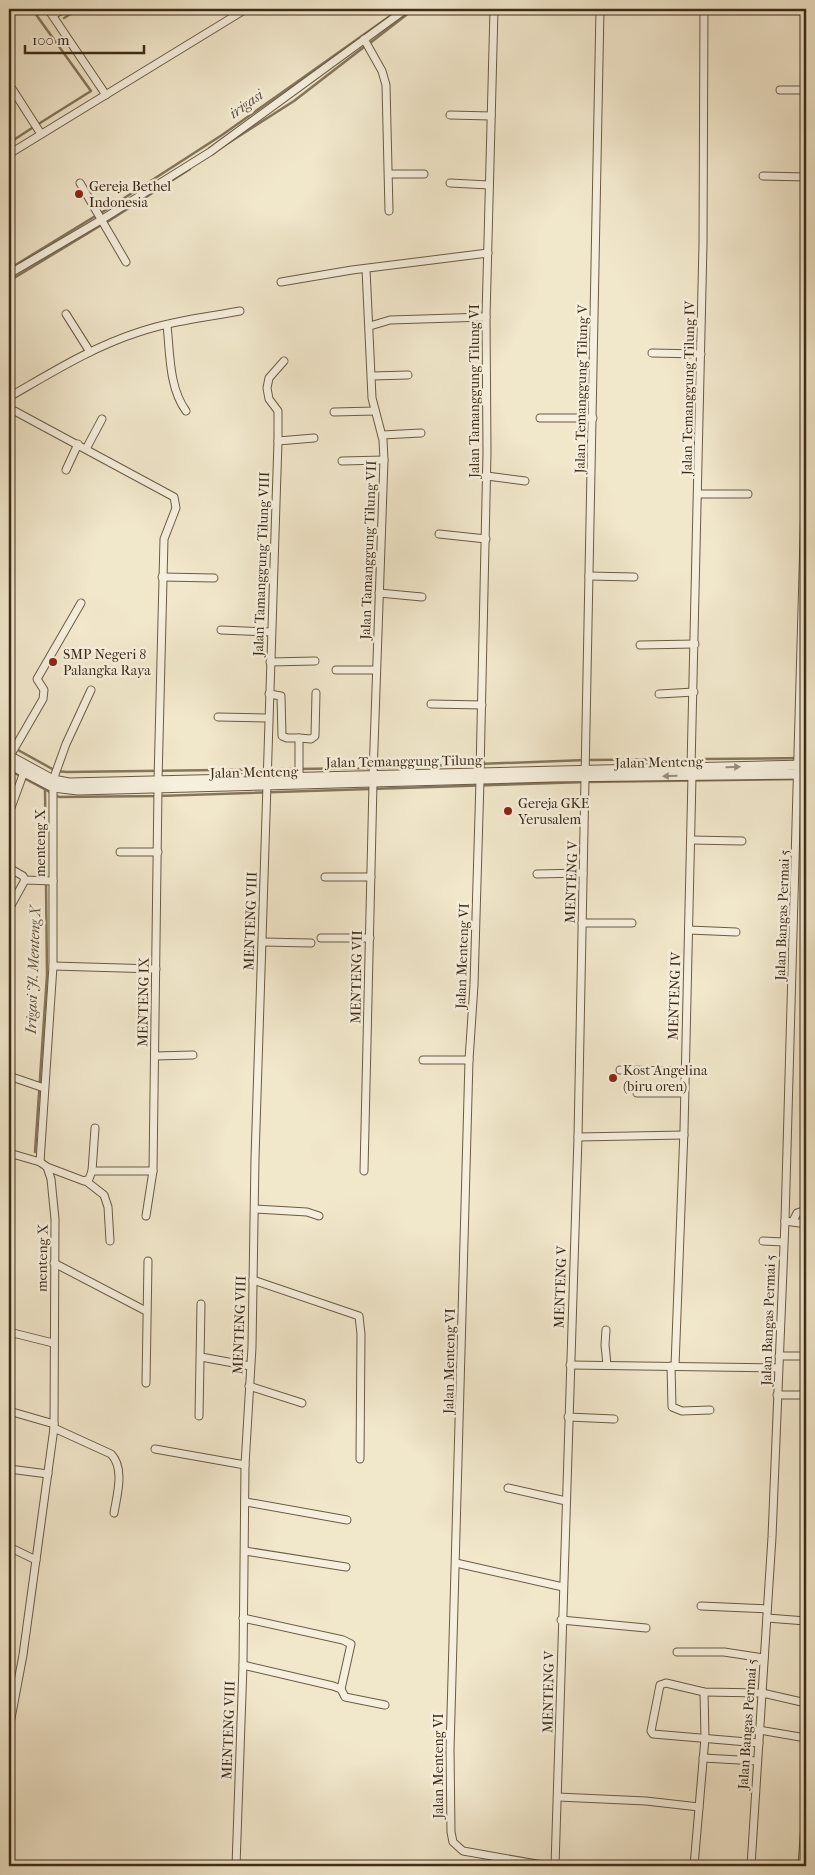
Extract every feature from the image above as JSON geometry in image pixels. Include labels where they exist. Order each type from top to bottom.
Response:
[{"type":"street","points":[[48,9],[106,95]]},
{"type":"street","points":[[53,15],[64,9]]},
{"type":"street","points":[[9,154],[246,9]]},
{"type":"street","points":[[9,274],[101,220],[210,152],[406,9]]},
{"type":"street","name":"Jalan Tamanggung Tilung VI","points":[[480,776],[487,476],[486,317],[494,9]]},
{"type":"street","name":"Jalan Temanggung Tilung V","points":[[586,773],[600,9]]},
{"type":"street","name":"Jalan Temanggung Tilung IV","points":[[691,772],[701,354],[704,9]]},
{"type":"street","points":[[364,39],[382,71],[386,85],[389,211]]},
{"type":"street","points":[[9,84],[41,134]]},
{"type":"street","points":[[780,90],[806,90]]},
{"type":"street","points":[[450,116],[491,116]]},
{"type":"street","points":[[389,174],[424,174]]},
{"type":"street","points":[[763,176],[806,177]]},
{"type":"street","points":[[80,183],[126,262]]},
{"type":"street","points":[[450,183],[489,185]]},
{"type":"street","points":[[281,282],[366,268],[488,253]]},
{"type":"street","name":"Jalan Tamanggung Tilung VII","points":[[366,268],[375,411],[382,435],[384,460],[373,779]]},
{"type":"street","points":[[9,397],[90,352],[132,334],[167,325],[240,311]]},
{"type":"street","points":[[66,314],[90,352]]},
{"type":"street","points":[[370,326],[390,320],[486,317]]},
{"type":"street","points":[[167,325],[173,379],[180,402],[186,410]]},
{"type":"street","points":[[652,353],[701,354]]},
{"type":"street","name":"Jalan Tamanggung Tilung VIII","points":[[266,781],[278,441],[278,411],[268,399],[267,388],[269,378],[284,361]]},
{"type":"street","points":[[372,376],[408,374]]},
{"type":"street","points":[[9,408],[86,449],[102,420]]},
{"type":"street","points":[[334,412],[375,411]]},
{"type":"street","points":[[540,418],[593,418]]},
{"type":"street","points":[[382,435],[421,433]]},
{"type":"street","points":[[278,441],[314,438]]},
{"type":"street","points":[[66,470],[78,444]]},
{"type":"street","name":"MENTENG IX","points":[[86,449],[174,497],[176,508],[164,536],[162,577],[153,1170],[146,1216]]},
{"type":"street","points":[[342,461],[384,460]]},
{"type":"street","name":"Jalan Bangas Permai 5","points":[[751,1866],[767,1618],[783,1242],[789,1221],[802,770],[806,465]]},
{"type":"street","points":[[487,476],[525,481]]},
{"type":"street","points":[[698,494],[748,494]]},
{"type":"street","points":[[439,534],[486,539]]},
{"type":"street","points":[[589,576],[634,577]]},
{"type":"street","points":[[162,577],[214,578]]},
{"type":"street","points":[[379,594],[422,596]]},
{"type":"street","points":[[53,784],[24,772],[9,759],[43,699],[44,690],[37,679],[81,603]]},
{"type":"street","points":[[221,630],[271,632]]},
{"type":"street","points":[[640,645],[695,644]]},
{"type":"street","points":[[270,662],[315,661]]},
{"type":"street","points":[[336,670],[376,670]]},
{"type":"street","name":"menteng X","points":[[40,1162],[53,966],[53,784],[66,744],[91,690]]},
{"type":"street","points":[[659,694],[694,692]]},
{"type":"street","points":[[269,694],[281,696],[282,736],[311,739],[315,736],[316,693]]},
{"type":"street","points":[[431,704],[482,705]]},
{"type":"street","points":[[218,717],[268,718]]},
{"type":"street","points":[[299,738],[299,777]]},
{"type":"street","name":"Jalan Temanggung Tilung","points":[[9,759],[53,784],[266,781],[299,777],[373,779],[586,773],[802,770]]},
{"type":"street","points":[[9,813],[24,772]]},
{"type":"street","name":"MENTENG IV","points":[[691,772],[684,1135],[672,1407],[682,1411],[710,1410]]},
{"type":"street","name":"MENTENG V","points":[[555,1866],[561,1620],[578,1137],[586,773]]},
{"type":"street","name":"Jalan Menteng VI","points":[[480,776],[474,984],[469,1060],[450,1750],[451,1838],[459,1849],[469,1853],[548,1866]]},
{"type":"street","name":"Jalan Menteng","points":[[266,781],[373,779]]},
{"type":"street","name":"MENTENG VII","points":[[364,1171],[373,779]]},
{"type":"street","name":"MENTENG VIII","points":[[236,1866],[243,1665],[245,1465],[253,1280],[266,781]]},
{"type":"street","points":[[691,840],[742,842]]},
{"type":"street","points":[[120,852],[158,852]]},
{"type":"street","points":[[9,868],[23,876],[25,880]]},
{"type":"street","points":[[537,874],[583,873]]},
{"type":"street","points":[[325,878],[371,877]]},
{"type":"street","points":[[25,880],[53,881]]},
{"type":"street","points":[[9,909],[25,880]]},
{"type":"street","points":[[582,923],[632,923]]},
{"type":"street","points":[[689,930],[736,932]]},
{"type":"street","points":[[321,938],[370,938]]},
{"type":"street","points":[[263,942],[311,943]]},
{"type":"street","points":[[53,966],[156,969]]},
{"type":"street","points":[[155,1056],[193,1055]]},
{"type":"street","points":[[423,1060],[469,1060]]},
{"type":"street","points":[[620,1070],[685,1071]]},
{"type":"street","points":[[9,1076],[44,1088]]},
{"type":"street","points":[[637,1093],[684,1093]]},
{"type":"street","points":[[86,1181],[89,1179],[92,1171],[95,1128]]},
{"type":"street","points":[[578,1137],[684,1135]]},
{"type":"street","points":[[9,1152],[40,1162],[47,1167],[86,1181],[104,1195],[108,1207],[110,1241]]},
{"type":"street","name":"menteng X","points":[[9,1729],[23,1655],[54,1426],[54,1210],[52,1179],[47,1167]]},
{"type":"street","points":[[92,1171],[153,1170]]},
{"type":"street","points":[[255,1209],[307,1212],[319,1216]]},
{"type":"street","points":[[789,1221],[797,1213],[806,1210]]},
{"type":"street","points":[[789,1221],[806,1224]]},
{"type":"street","points":[[763,1241],[783,1242]]},
{"type":"street","points":[[146,1383],[148,1260]]},
{"type":"street","points":[[54,1263],[146,1311]]},
{"type":"street","points":[[253,1280],[359,1316],[361,1334],[360,1459]]},
{"type":"street","points":[[199,1416],[201,1304]]},
{"type":"street","points":[[606,1330],[607,1365]]},
{"type":"street","points":[[9,1332],[53,1343]]},
{"type":"street","points":[[779,1356],[806,1356]]},
{"type":"street","points":[[201,1358],[250,1366]]},
{"type":"street","points":[[570,1365],[778,1368]]},
{"type":"street","points":[[249,1386],[302,1403]]},
{"type":"street","points":[[777,1395],[806,1395]]},
{"type":"street","points":[[9,1411],[54,1426],[111,1454],[117,1459],[119,1477],[114,1513]]},
{"type":"street","points":[[568,1416],[614,1419]]},
{"type":"street","points":[[155,1449],[245,1465]]},
{"type":"street","points":[[9,1469],[48,1474]]},
{"type":"street","points":[[508,1488],[566,1501]]},
{"type":"street","points":[[246,1502],[347,1520]]},
{"type":"street","points":[[9,1546],[36,1560]]},
{"type":"street","points":[[245,1551],[346,1567]]},
{"type":"street","points":[[456,1563],[563,1587]]},
{"type":"street","points":[[702,1606],[767,1609]]},
{"type":"street","points":[[243,1618],[343,1640],[351,1644],[341,1689],[345,1697],[385,1705]]},
{"type":"street","points":[[767,1618],[806,1622]]},
{"type":"street","points":[[561,1620],[646,1628]]},
{"type":"street","points":[[677,1652],[724,1652],[764,1658]]},
{"type":"street","points":[[243,1665],[341,1689]]},
{"type":"street","points":[[758,1743],[656,1735],[651,1731],[659,1689],[663,1683],[704,1692],[762,1693],[806,1703]]},
{"type":"street","points":[[694,1866],[705,1738],[704,1692]]},
{"type":"street","points":[[760,1730],[806,1738]]},
{"type":"street","points":[[703,1758],[757,1761]]},
{"type":"street","points":[[558,1798],[646,1801],[698,1808]]},
{"type":"street","points":[[802,1866],[806,1810]]},
{"type":"waterway","points":[[32,9],[91,91],[40,123]]},
{"type":"waterway","points":[[64,18],[79,9]]},
{"type":"waterway","name":"irigasi","points":[[101,213],[222,135],[400,9]]},
{"type":"waterway","name":"irigasi","points":[[370,43],[414,9]]},
{"type":"waterway","name":"irigasi","points":[[219,149],[294,101],[364,47]]},
{"type":"waterway","points":[[9,143],[32,128]]},
{"type":"waterway","name":"irigasi","points":[[107,222],[190,169]]},
{"type":"waterway","points":[[9,269],[97,215]]},
{"type":"waterway","points":[[9,281],[103,224]]},
{"type":"waterway","points":[[9,745],[56,771],[67,772],[373,768],[586,760],[806,758]]},
{"type":"waterway","points":[[9,770],[59,797],[158,796],[586,782],[806,779]]},
{"type":"waterway","name":"Irigasi Jl. Menteng X","points":[[35,1152],[47,975],[45,789]]},
{"type":"place","name":"Gereja Bethel Indonesia","points":[[79,194]]},
{"type":"place","name":"SMP Negeri 8 Palangka Raya","points":[[53,662]]},
{"type":"place","name":"Gereja GKE Yerusalem","points":[[508,811]]},
{"type":"place","name":"Kost Angelina (biru oren)","points":[[613,1078]]}]
